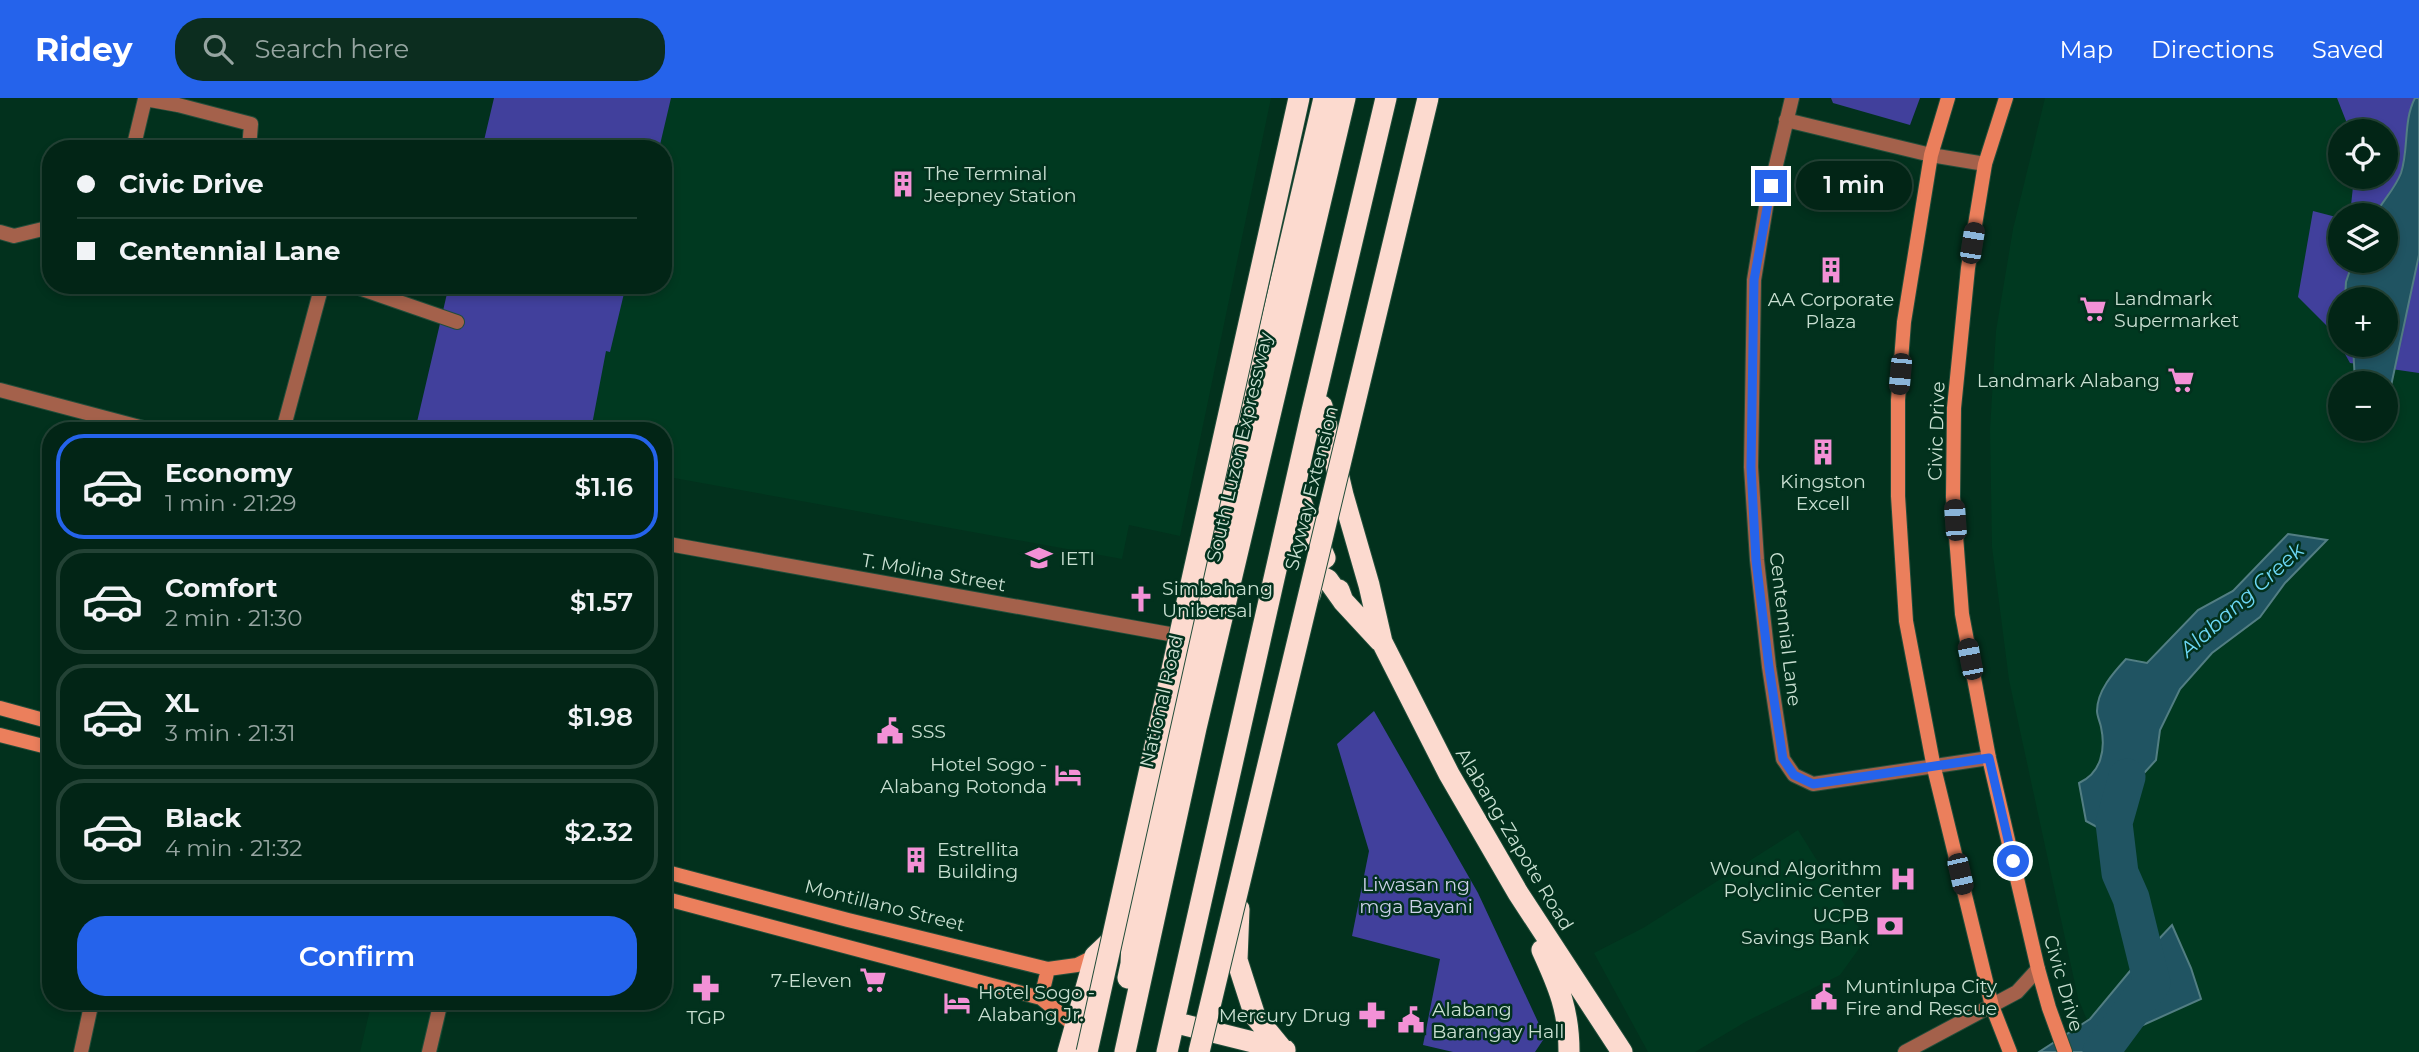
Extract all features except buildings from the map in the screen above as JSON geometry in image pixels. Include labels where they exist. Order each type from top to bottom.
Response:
[{"type":"highway","points":[[1087,1052],[1299,98]]},
{"type":"highway","name":"National Road","points":[[1110,1052],[1132,964],[1133,920],[1324,98]]},
{"type":"highway","name":"South Luzon Expressway","points":[[1125,1052],[1196,728],[1345,98]]},
{"type":"highway","name":"Skyway Extension","points":[[1199,1052],[1428,98]]},
{"type":"highway","points":[[1178,1052],[1391,101]]},
{"type":"highway","points":[[1167,1052],[1311,415],[1391,101]]},
{"type":"highway","name":"Alabang-Zapote Road","points":[[1322,406],[1382,642],[1448,774],[1518,893],[1622,1052]]},
{"type":"highway","name":"Alabang-Zapote Road","points":[[1301,502],[1343,601],[1382,642]]},
{"type":"highway","points":[[1284,1051],[1255,1016],[1237,960],[1240,890],[1314,580],[1320,576],[1328,580],[1343,601]]},
{"type":"highway","points":[[1518,893],[1563,998],[1569,1052]]},
{"type":"highway","points":[[1068,1052],[1095,956],[1133,920]]},
{"type":"highway","points":[[1185,1025],[1284,1051]]},
{"type":"main road","name":"Civic Drive","points":[[1948,98],[1931,155],[1904,322],[1898,400],[1898,496],[1906,621],[1934,768],[1992,1006],[2008,1048]]},
{"type":"main road","name":"Civic Drive","points":[[2006,98],[1985,164],[1968,268],[1955,408],[1953,496],[1962,614],[1989,758],[2038,970],[2065,1052]]},
{"type":"main road","points":[[0,708],[42,720]]},
{"type":"main road","points":[[0,735],[42,746]]},
{"type":"main road","name":"Montillano Street","points":[[672,873],[1048,969],[1077,965],[1095,956]]},
{"type":"main road","points":[[672,900],[1041,998],[1074,1025]]},
{"type":"main road","points":[[1041,998],[1048,969]]},
{"type":"street","name":"Centennial Lane","points":[[1792,98],[1766,208],[1754,280],[1751,467],[1756,560],[1783,759],[1794,775],[1813,784],[1989,758]]},
{"type":"street","points":[[135,140],[145,99],[251,124],[250,140]]},
{"type":"street","points":[[1786,120],[1931,155],[1985,164]]},
{"type":"street","points":[[0,232],[14,236],[42,229]]},
{"type":"street","points":[[286,422],[321,294]]},
{"type":"street","points":[[376,294],[457,322]]},
{"type":"street","points":[[0,390],[121,422]]},
{"type":"street","name":"T. Molina Street","points":[[672,545],[1197,639]]},
{"type":"street","points":[[1905,1052],[2017,992],[2038,970]]},
{"type":"street","points":[[81,1052],[90,1010]]},
{"type":"street","points":[[429,1052],[439,1010]]},
{"type":"shaded area","points":[[585,98],[1271,98],[1180,536],[1129,525],[1122,559],[672,478],[672,422],[512,422],[541,294],[672,294],[672,140],[575,140]]},
{"type":"shaded area","points":[[2045,98],[2419,98],[2419,1052],[2100,1052],[2078,998],[2009,680],[1992,547],[1990,429],[1996,331],[2013,229]]},
{"type":"shaded area","points":[[1798,830],[1866,939],[1840,975],[1747,1021],[1695,1052],[1648,1052],[1594,953],[1643,928]]},
{"type":"shaded area","points":[[370,1010],[447,1010],[439,1052],[360,1052]]},
{"type":"green space","points":[[494,98],[671,98],[661,140],[484,140]]},
{"type":"green space","points":[[1831,98],[1920,98],[1910,125],[1833,103]]},
{"type":"green space","points":[[2337,98],[2419,98],[2419,373],[2350,363],[2347,357],[2398,357],[2398,287],[2328,287],[2328,327],[2298,297],[2313,211],[2328,215],[2328,273],[2398,273],[2398,203],[2351,203],[2353,189],[2398,189],[2398,119],[2345,119]]},
{"type":"green space","points":[[447,294],[624,294],[610,352],[606,351],[593,422],[417,422]]},
{"type":"green space","name":"Liwasan ng mga Bayani","points":[[1374,711],[1478,893],[1545,1037],[1535,1052],[1453,1052],[1423,1045],[1440,959],[1352,936],[1369,851],[1337,744]]},
{"type":"water","points":[[2415,98],[2419,98],[2419,255],[2398,353],[2398,287],[2346,287],[2349,273],[2398,273],[2398,203],[2383,203],[2393,189],[2398,189],[2411,107]]},
{"type":"water","points":[[2354,357],[2397,357],[2394,371],[2354,371]]},
{"type":"water","points":[[2288,534],[2327,540],[2285,583],[2260,617],[2212,653],[2180,689],[2160,730],[2156,760],[2135,783],[2128,816],[2102,833],[2099,828],[2086,821],[2079,783],[2092,773],[2100,760],[2103,744],[2097,711],[2100,696],[2107,683],[2126,659],[2147,663],[2198,610],[2233,591]]},
{"type":"water","points":[[2172,925],[2201,999],[2123,1034],[2115,1052],[2039,1052],[2090,1019]]},
{"type":"waterway","name":"Alabang Creek","points":[[2101,1052],[2152,983],[2131,898],[2120,873],[2114,823],[2127,777]]},
{"type":"place","name":"The Terminal Jeepney Station","points":[[903,184]]},
{"type":"place","name":"AA Corporate Plaza","points":[[1831,270]]},
{"type":"place","name":"Landmark Supermarket","points":[[2093,309]]},
{"type":"place","name":"Landmark Alabang","points":[[2181,380]]},
{"type":"place","name":"Kingston Excell","points":[[1823,452]]},
{"type":"place","name":"IETI","points":[[1039,558]]},
{"type":"place","name":"Simbahang Unibersal","points":[[1141,599]]},
{"type":"place","name":"SSS","points":[[890,731]]},
{"type":"place","name":"Hotel Sogo - Alabang Rotonda","points":[[1068,775]]},
{"type":"place","name":"Estrellita Building","points":[[916,860]]},
{"type":"place","name":"Wound Algorithm Polyclinic Center","points":[[1903,879]]},
{"type":"place","name":"UCPB Savings Bank","points":[[1890,926]]},
{"type":"place","name":"7-Eleven","points":[[873,980]]},
{"type":"place","name":"TGP","points":[[706,988]]},
{"type":"place","name":"Muntinlupa City Fire and Rescue","points":[[1824,997]]},
{"type":"place","name":"Hotel Sogo - Alabang Jr.","points":[[957,1003]]},
{"type":"place","name":"Mercury Drug","points":[[1372,1015]]},
{"type":"place","name":"Alabang Barangay Hall","points":[[1411,1020]]},
{"type":"route","points":[[1771,186],[1754,280],[1751,467],[1756,560],[1783,759],[1794,775],[1813,784],[1989,758],[2013,861]]}]
